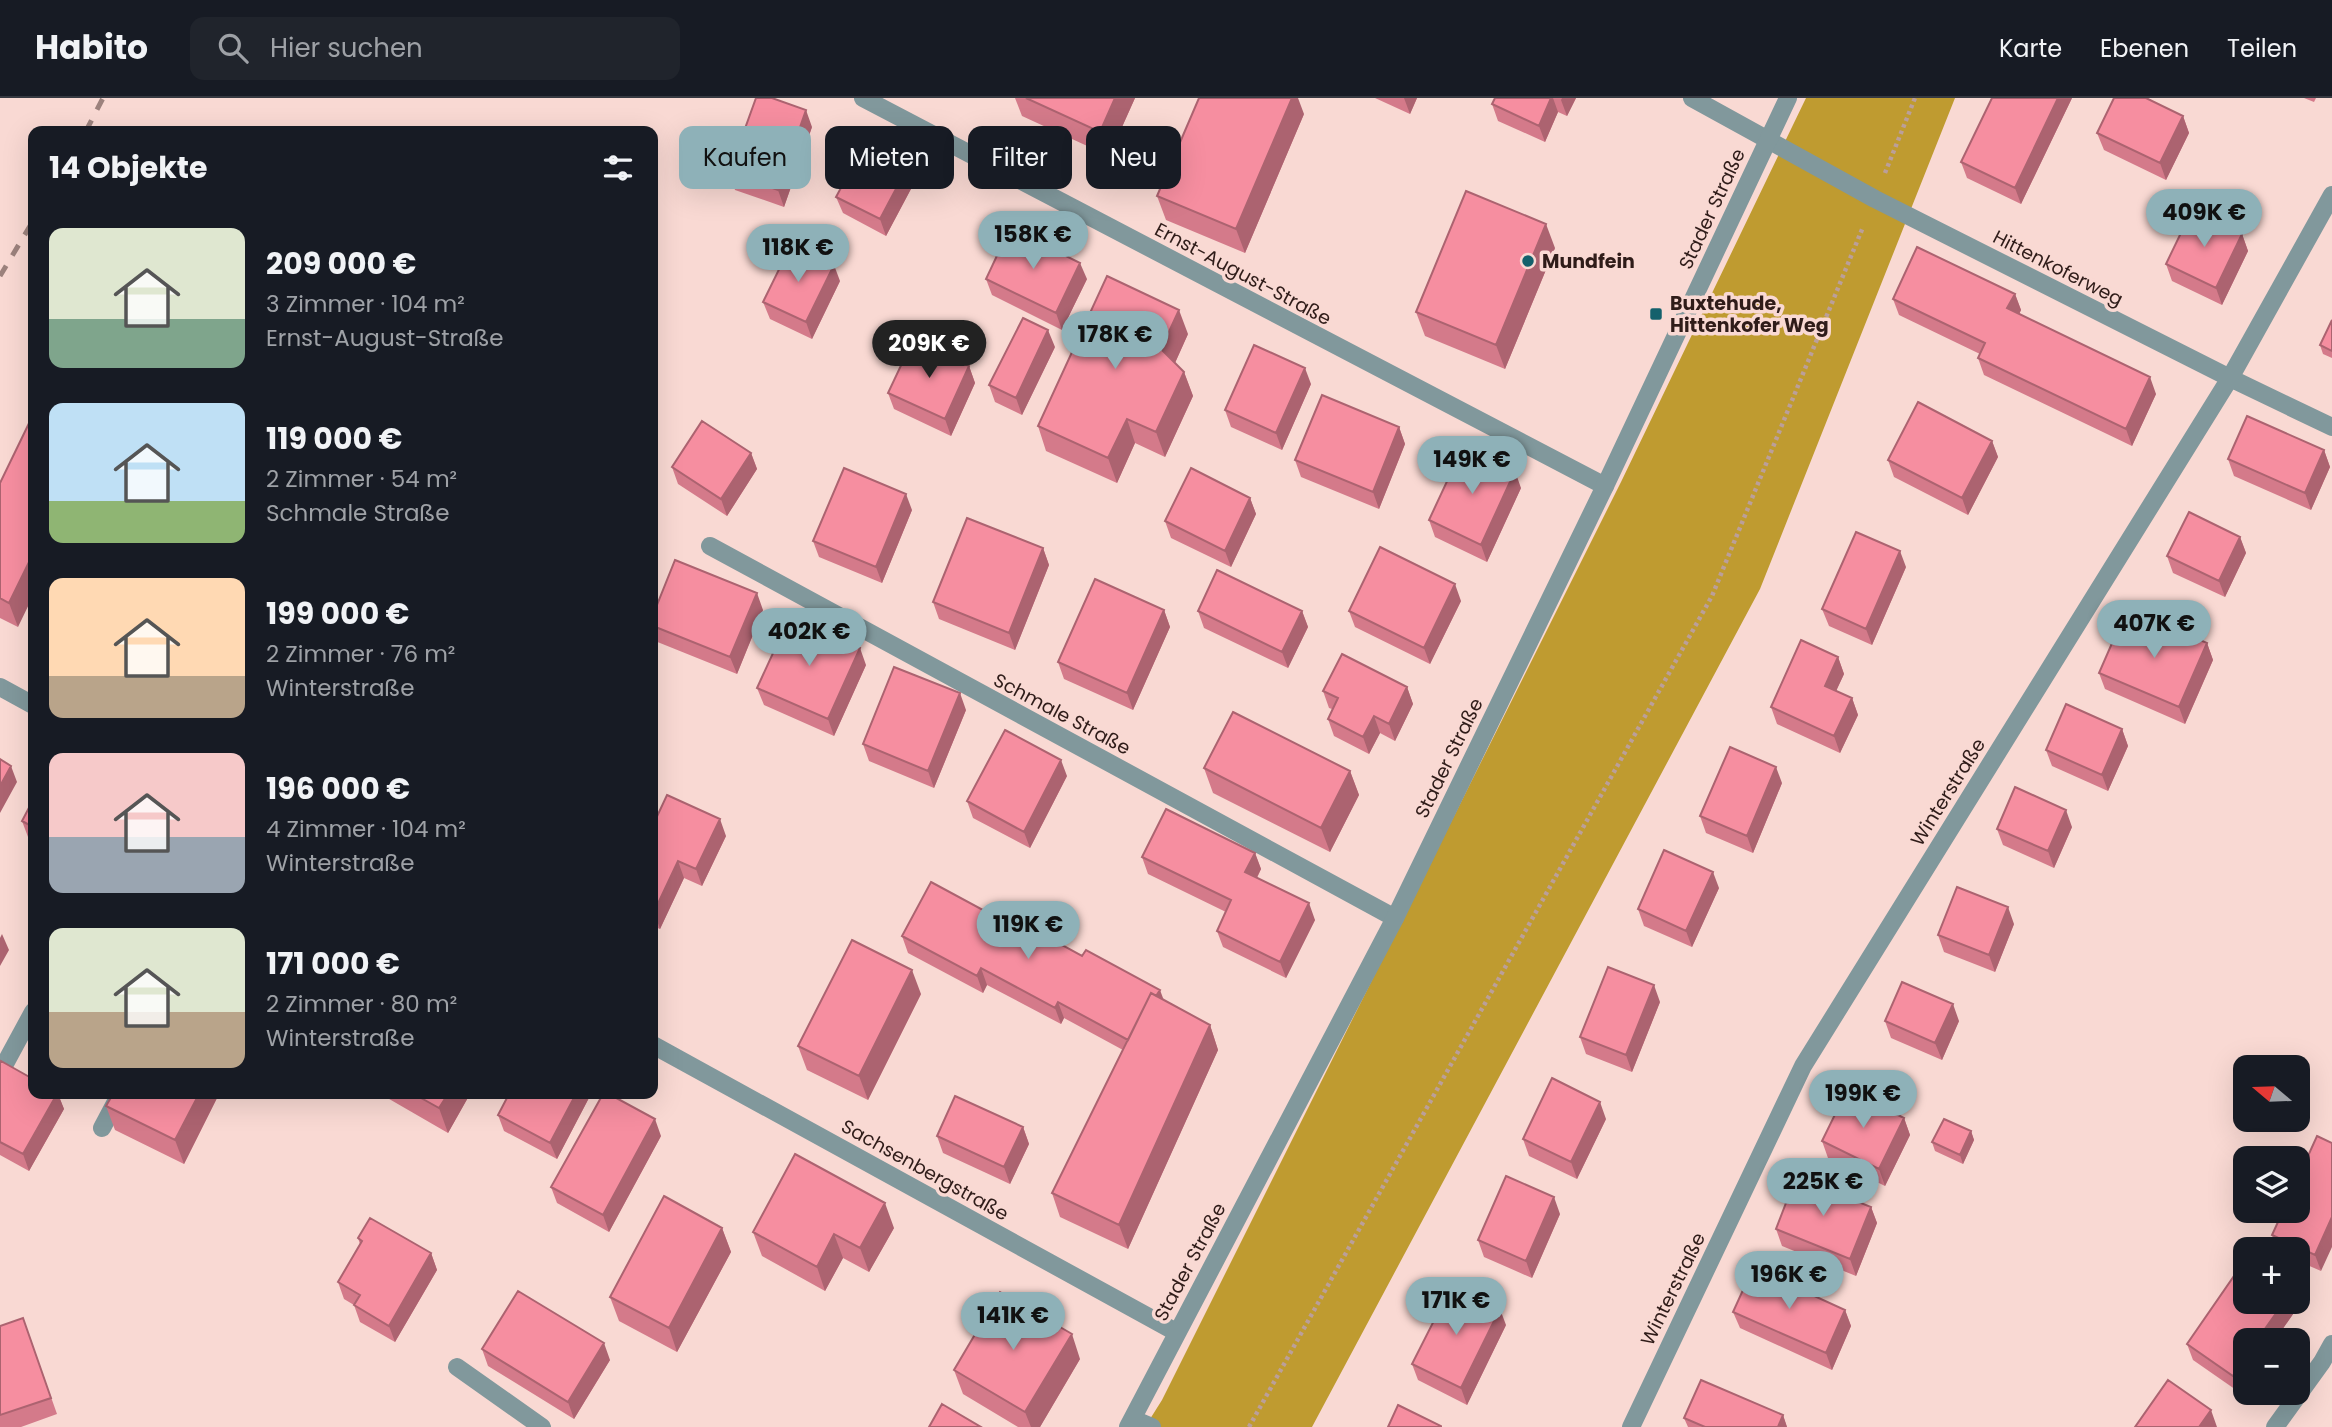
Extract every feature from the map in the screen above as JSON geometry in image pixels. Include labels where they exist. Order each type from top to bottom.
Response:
[{"type":"street","name":"Ernst-August-Straße","points":[[863,98],[1605,486]]},
{"type":"street","name":"Hittenkoferweg","points":[[1692,98],[1769,138],[1875,199],[2332,427]]},
{"type":"street","name":"Stader Straße","points":[[1130,1423],[1395,918],[1605,486],[1788,98]]},
{"type":"street","name":"Winterstraße","points":[[1631,1427],[1803,1066],[2230,378],[2332,195]]},
{"type":"street","name":"Schmale Straße","points":[[710,546],[1395,918]]},
{"type":"street","points":[[0,687],[28,702]]},
{"type":"street","points":[[0,1073],[28,1021]]},
{"type":"street","name":"Sachsenbergstraße","points":[[658,1048],[1176,1332]]},
{"type":"street","points":[[103,1128],[118,1099]]},
{"type":"street","points":[[2274,1427],[2322,1362],[2332,1343]]},
{"type":"street","points":[[457,1367],[541,1427]]},
{"type":"street","points":[[1130,1423],[1152,1427]]},
{"type":"path","points":[[1249,1427],[1712,596],[1915,98]]},
{"type":"shaded area","points":[[1806,98],[1955,98],[1760,589],[1312,1427],[1145,1427],[1162,1400],[1621,482]]},
{"type":"building","points":[[756,98],[772,98],[806,110],[800,126],[746,126]]},
{"type":"building","points":[[1026,98],[1115,98],[1103,126],[1087,126]]},
{"type":"building","points":[[1199,98],[1292,98],[1236,229],[1157,196],[1160,189],[1181,189],[1181,140]]},
{"type":"building","points":[[1495,98],[1551,98],[1539,126],[1492,104]]},
{"type":"building","points":[[1992,98],[2058,98],[2015,188],[1961,162]]},
{"type":"building","points":[[2114,98],[2146,98],[2183,116],[2160,163],[2097,133]]},
{"type":"building","points":[[840,189],[896,189],[880,219],[836,197]]},
{"type":"building","points":[[1466,191],[1546,224],[1496,345],[1416,312]]},
{"type":"building","points":[[2192,210],[2242,234],[2216,288],[2166,264]]},
{"type":"building","points":[[1010,228],[1080,263],[1056,313],[986,279]]},
{"type":"building","points":[[791,245],[834,265],[806,322],[763,302]]},
{"type":"building","points":[[1917,247],[2015,294],[2007,308],[2150,377],[2126,429],[1978,358],[1985,343],[1893,299]]},
{"type":"building","points":[[1107,276],[1179,310],[1161,349],[1184,372],[1156,432],[1127,419],[1108,458],[1038,426]]},
{"type":"building","points":[[1023,318],[1048,330],[1016,398],[989,385]]},
{"type":"building","points":[[2332,320],[2332,351],[2320,345]]},
{"type":"building","points":[[913,340],[969,366],[945,419],[888,393]]},
{"type":"building","points":[[1254,345],[1305,368],[1276,433],[1225,410]]},
{"type":"building","points":[[1322,395],[1399,427],[1373,492],[1295,460]]},
{"type":"building","points":[[1918,402],[1992,441],[1962,498],[1888,460]]},
{"type":"building","points":[[2247,416],[2324,450],[2305,493],[2228,459]]},
{"type":"building","points":[[702,421],[751,453],[721,499],[672,467]]},
{"type":"building","points":[[28,425],[28,564],[9,603],[0,598],[0,483]]},
{"type":"building","points":[[1463,447],[1515,471],[1481,545],[1429,520]]},
{"type":"building","points":[[844,468],[906,494],[876,567],[813,541]]},
{"type":"building","points":[[1191,468],[1250,498],[1225,551],[1165,521]]},
{"type":"building","points":[[2189,512],[2240,537],[2219,581],[2167,556]]},
{"type":"building","points":[[967,518],[1043,548],[1009,633],[933,602]]},
{"type":"building","points":[[1856,532],[1900,551],[1866,629],[1822,609]]},
{"type":"building","points":[[1380,547],[1455,584],[1424,648],[1349,611]]},
{"type":"building","points":[[675,560],[757,593],[730,657],[658,628],[658,602]]},
{"type":"building","points":[[1217,570],[1302,611],[1282,652],[1198,611]]},
{"type":"building","points":[[1095,579],[1164,610],[1127,693],[1058,662]]},
{"type":"building","points":[[790,616],[860,648],[828,719],[757,688]]},
{"type":"building","points":[[2123,618],[2154,631],[2158,622],[2207,643],[2179,707],[2099,673]]},
{"type":"building","points":[[1801,640],[1838,657],[1825,686],[1852,698],[1834,736],[1771,707]]},
{"type":"building","points":[[1342,654],[1407,687],[1389,724],[1374,716],[1363,737],[1328,719],[1338,698],[1323,691]]},
{"type":"building","points":[[894,667],[960,693],[928,771],[863,744]]},
{"type":"building","points":[[2066,704],[2122,729],[2102,775],[2046,750]]},
{"type":"building","points":[[1233,712],[1350,771],[1321,828],[1204,768]]},
{"type":"building","points":[[1005,730],[1061,760],[1024,832],[967,801]]},
{"type":"building","points":[[1730,747],[1776,767],[1747,836],[1700,816]]},
{"type":"building","points":[[0,759],[11,766],[0,786]]},
{"type":"building","points":[[2015,787],[2066,810],[2048,851],[1997,829]]},
{"type":"building","points":[[667,795],[720,819],[696,869],[678,861],[658,904],[658,814]]},
{"type":"building","points":[[1166,809],[1255,853],[1245,872],[1309,903],[1280,962],[1217,931],[1231,900],[1142,857]]},
{"type":"building","points":[[28,810],[28,824],[22,821]]},
{"type":"building","points":[[1664,850],[1713,872],[1686,931],[1638,909]]},
{"type":"building","points":[[931,882],[1005,922],[1009,916],[1082,956],[1086,950],[1160,990],[1156,996],[1151,993],[1128,1040],[1058,1002],[1055,1008],[981,968],[977,976],[902,936]]},
{"type":"building","points":[[1957,887],[2008,907],[1989,955],[1938,935]]},
{"type":"building","points":[[852,940],[912,970],[859,1076],[798,1046]]},
{"type":"building","points":[[1608,967],[1654,985],[1626,1055],[1580,1037]]},
{"type":"building","points":[[1902,982],[1953,1004],[1935,1043],[1885,1021]]},
{"type":"building","points":[[1151,993],[1210,1025],[1119,1225],[1052,1193]]},
{"type":"building","points":[[1,1061],[28,1076],[28,1099],[54,1099],[23,1154],[0,1142]]},
{"type":"building","points":[[1552,1078],[1600,1102],[1571,1162],[1523,1139]]},
{"type":"building","points":[[1847,1090],[1904,1118],[1879,1169],[1822,1141]]},
{"type":"building","points":[[955,1096],[1023,1127],[1004,1167],[937,1136]]},
{"type":"building","points":[[110,1099],[196,1099],[175,1140],[106,1106]]},
{"type":"building","points":[[423,1099],[445,1099],[439,1108]]},
{"type":"building","points":[[506,1099],[573,1099],[550,1143],[498,1115]]},
{"type":"building","points":[[600,1099],[618,1099],[655,1119],[603,1215],[551,1187]]},
{"type":"building","points":[[1944,1119],[1971,1131],[1960,1155],[1932,1142]]},
{"type":"building","points":[[2317,1136],[2332,1143],[2332,1217],[2315,1255],[2310,1253],[2310,1237],[2272,1235],[2278,1223],[2310,1223],[2310,1151]]},
{"type":"building","points":[[795,1154],[885,1203],[860,1248],[834,1234],[817,1267],[753,1232]]},
{"type":"building","points":[[1506,1176],[1554,1197],[1526,1261],[1478,1240]]},
{"type":"building","points":[[1796,1177],[1871,1207],[1850,1259],[1776,1229]]},
{"type":"building","points":[[664,1196],[722,1228],[669,1328],[610,1297]]},
{"type":"building","points":[[370,1218],[431,1253],[389,1326],[354,1305],[360,1295],[338,1282],[362,1241],[358,1238]]},
{"type":"building","points":[[1753,1268],[1845,1310],[1826,1353],[1733,1312]]},
{"type":"building","points":[[2233,1277],[2233,1314],[2275,1314],[2266,1328],[2233,1328],[2233,1376],[2187,1344]]},
{"type":"building","points":[[1452,1285],[1500,1309],[1461,1388],[1412,1364]]},
{"type":"building","points":[[518,1291],[604,1343],[568,1402],[482,1349]]},
{"type":"building","points":[[1000,1292],[1072,1334],[1025,1412],[954,1370]]},
{"type":"building","points":[[23,1318],[51,1398],[0,1415],[0,1326]]},
{"type":"building","points":[[1701,1380],[1783,1415],[1778,1427],[1705,1427],[1684,1418]]},
{"type":"building","points":[[2168,1380],[2211,1410],[2199,1427],[2135,1427]]},
{"type":"building","points":[[942,1404],[981,1427],[929,1427]]},
{"type":"building","points":[[1398,1405],[1441,1426],[1441,1427],[1388,1427]]},
{"type":"railway","points":[[89,126],[103,98]]},
{"type":"railway","points":[[0,276],[28,229]]},
{"type":"place","name":"Mundfein","points":[[1528,261]]},
{"type":"place","name":"Buxtehude, Hittenkofer Weg","points":[[1656,314]]}]
